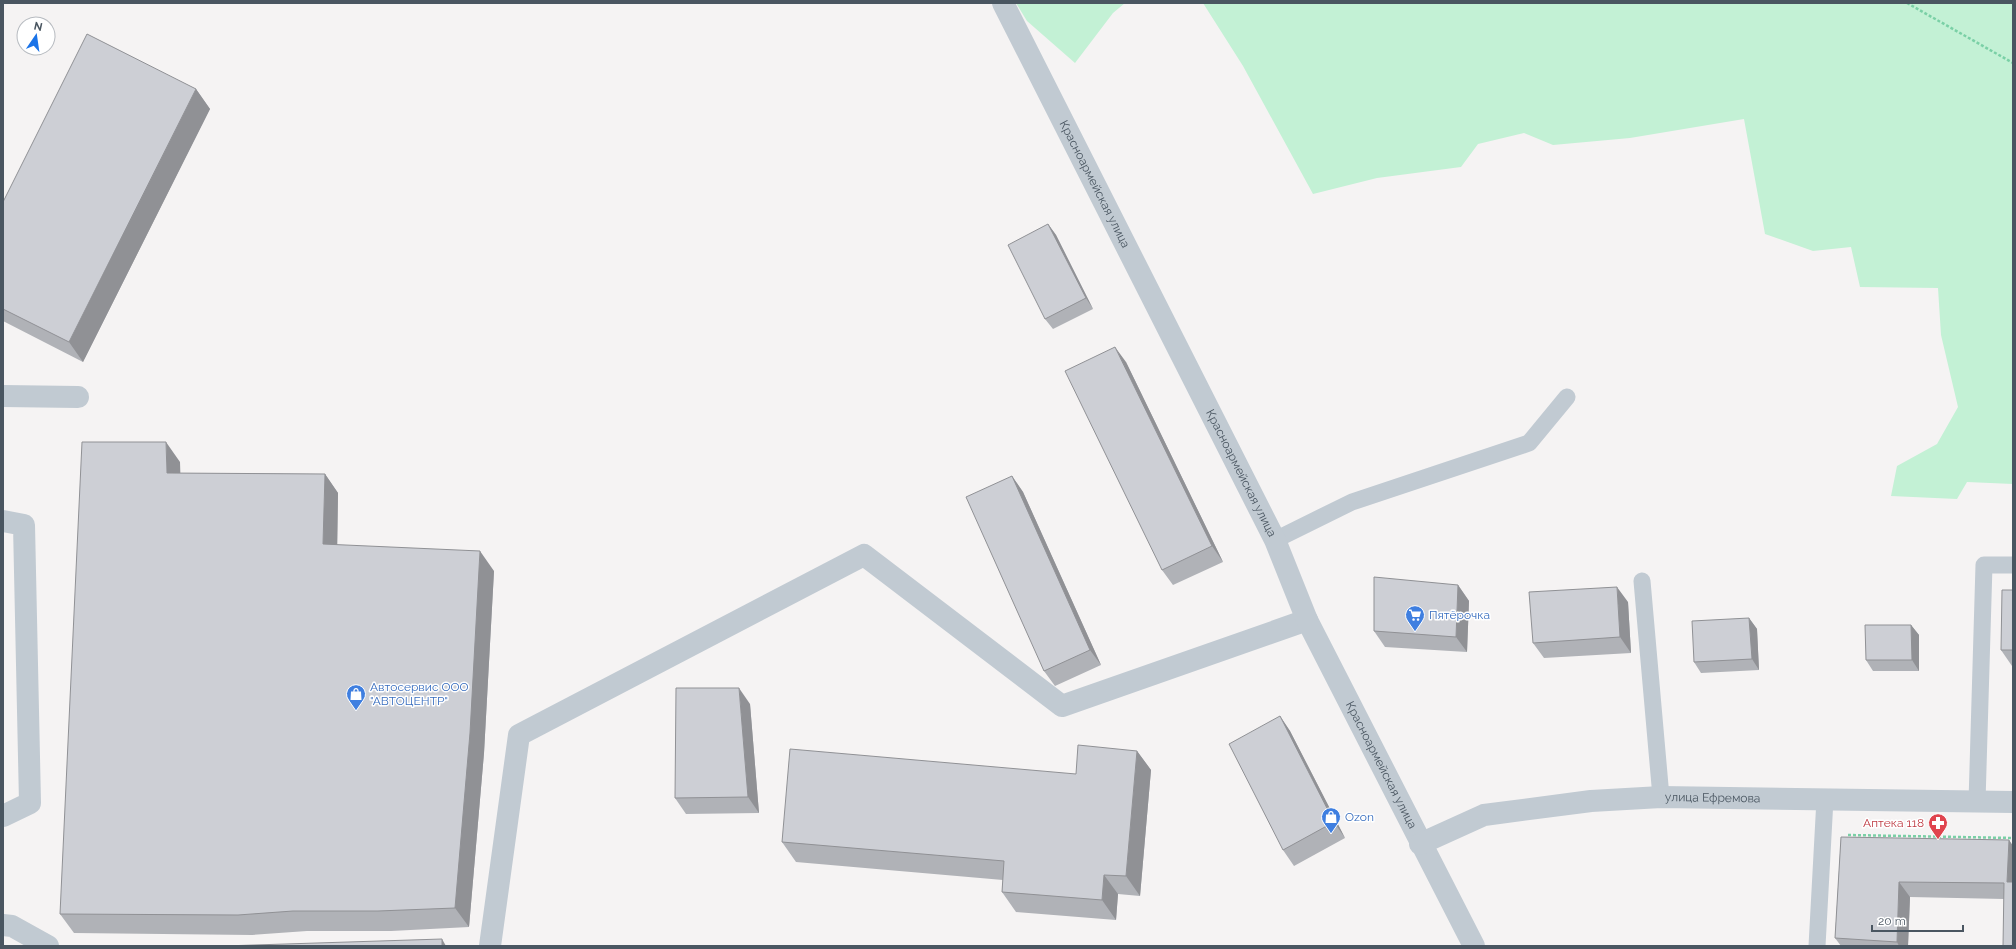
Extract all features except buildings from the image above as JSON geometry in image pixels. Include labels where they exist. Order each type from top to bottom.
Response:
[{"type":"street","name":"Красноармейская улица","points":[[1003,3],[1275,540],[1307,620],[1420,844],[1474,946]]},
{"type":"street","points":[[3,396],[78,397]]},
{"type":"street","points":[[3,521],[24,525],[30,803],[3,816]]},
{"type":"street","points":[[490,946],[519,735],[864,555],[1062,706],[1307,620]]},
{"type":"street","name":"улица Ефремова","points":[[1420,844],[1484,815],[1591,801],[1661,797],[2013,802]]},
{"type":"street","points":[[3,925],[12,926],[48,946]]},
{"type":"lane","points":[[1275,540],[1352,502],[1529,443],[1567,397]]},
{"type":"lane","points":[[1977,802],[1984,565],[2013,565]]},
{"type":"lane","points":[[1642,581],[1661,797]]},
{"type":"lane","points":[[1817,946],[1825,799]]},
{"type":"path","points":[[1907,3],[2013,63]]},
{"type":"path","points":[[1823,835],[2013,838]]},
{"type":"green space","points":[[1016,3],[1125,3],[1113,13],[1075,63],[1027,21]]},
{"type":"green space","points":[[1203,3],[2013,3],[2013,484],[1967,482],[1957,499],[1891,496],[1897,466],[1937,444],[1958,407],[1941,335],[1938,288],[1860,287],[1851,247],[1813,251],[1765,234],[1744,119],[1630,138],[1553,145],[1524,133],[1478,144],[1461,167],[1377,178],[1313,194],[1243,66]]},
{"type":"place","name":"Пятёрочка","points":[[1415,632]]},
{"type":"place","name":"Автосервис ООО \"АВТОЦЕНТР\"","points":[[356,711]]},
{"type":"place","name":"Ozon","points":[[1331,834]]},
{"type":"place","name":"Аптека 118","points":[[1938,840]]}]
